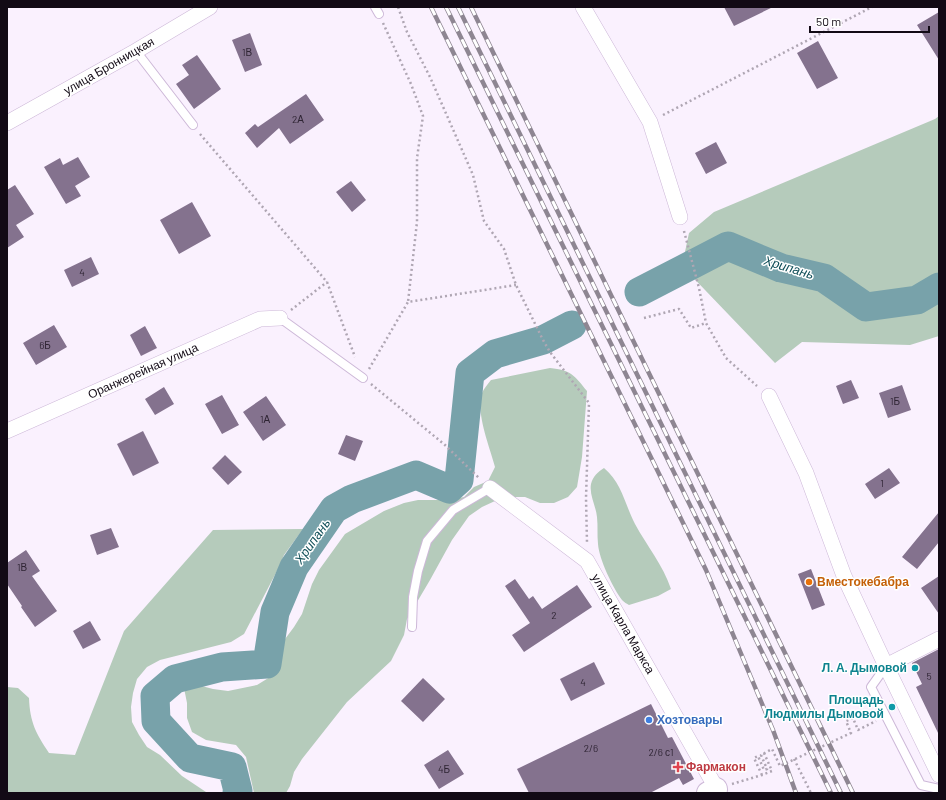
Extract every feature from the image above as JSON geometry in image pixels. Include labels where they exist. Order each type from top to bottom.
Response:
[{"type":"street","name":"улица Бронницкая","points":[[7,123],[136,51],[210,7]]},
{"type":"street","points":[[583,7],[650,122],[680,217]]},
{"type":"street","name":"Оранжерейная улица","points":[[7,431],[260,319],[280,318]]},
{"type":"street","points":[[769,396],[806,473],[844,576],[939,775]]},
{"type":"street","name":"улица Карла Маркса","points":[[490,488],[587,561],[714,792]]},
{"type":"street","points":[[886,666],[939,639]]},
{"type":"lane","points":[[136,51],[193,125]]},
{"type":"lane","points":[[280,318],[363,378]]},
{"type":"lane","points":[[412,627],[413,597],[418,570],[428,541],[453,510],[490,488]]},
{"type":"lane","points":[[886,666],[871,687],[921,785],[939,789]]},
{"type":"path","points":[[398,7],[407,32],[430,77],[473,175],[484,221],[504,249],[516,285],[550,352],[589,403],[586,498],[587,561]]},
{"type":"path","points":[[650,122],[872,7]]},
{"type":"path","points":[[363,378],[408,302],[417,222],[417,158],[423,116],[411,84],[377,10]]},
{"type":"path","points":[[193,125],[327,282],[363,378],[445,445],[477,476]]},
{"type":"path","points":[[680,217],[699,288],[706,322],[726,358],[750,381]]},
{"type":"path","points":[[280,318],[327,282]]},
{"type":"path","points":[[408,302],[516,285]]},
{"type":"path","points":[[644,318],[678,309],[691,328],[706,322]]},
{"type":"path","points":[[762,775],[754,758],[758,756],[764,770],[767,769],[761,755],[772,749],[780,766],[851,733],[846,721],[853,718],[858,730],[886,717]]},
{"type":"path","points":[[714,792],[772,770],[764,753]]},
{"type":"path","points":[[794,759],[811,793]]},
{"type":"green space","points":[[939,116],[939,336],[910,345],[802,342],[775,363],[682,266],[689,233],[714,212]]},
{"type":"green space","points":[[550,368],[563,370],[572,374],[587,391],[582,457],[577,487],[568,497],[554,503],[540,503],[525,497],[510,497],[495,501],[482,507],[469,516],[452,540],[407,619],[404,635],[391,661],[347,702],[302,759],[294,772],[290,786],[286,793],[254,793],[246,757],[236,745],[206,740],[192,732],[187,718],[187,703],[184,688],[198,685],[228,691],[257,685],[270,677],[279,665],[285,639],[302,614],[312,584],[319,570],[345,534],[384,511],[404,503],[418,500],[449,500],[464,497],[474,487],[488,481],[495,467],[480,409],[480,401],[483,391],[491,380]]},
{"type":"green space","points":[[604,468],[619,487],[635,524],[668,580],[671,589],[658,596],[629,605],[622,600],[615,588],[607,573],[599,550],[597,517],[591,484],[594,476]]},
{"type":"green space","points":[[303,529],[284,555],[244,634],[231,642],[160,660],[147,667],[137,679],[131,707],[132,722],[139,735],[147,747],[160,755],[182,776],[206,792],[205,793],[7,793],[7,687],[18,688],[29,698],[34,727],[49,753],[75,755],[124,631],[213,530]]},
{"type":"building","points":[[724,7],[773,7],[734,26]]},
{"type":"building","points":[[939,12],[939,60],[917,25]]},
{"type":"building","points":[[250,33],[262,65],[245,72],[232,40]]},
{"type":"building","points":[[818,41],[838,78],[817,89],[797,53]]},
{"type":"building","points":[[197,55],[221,89],[194,109],[176,84],[189,75],[182,65]]},
{"type":"building","points":[[306,94],[324,120],[290,144],[279,128],[257,148],[245,133],[255,124],[258,127]]},
{"type":"building","points":[[716,142],[727,163],[706,174],[695,153]]},
{"type":"building","points":[[78,157],[90,177],[75,186],[81,196],[66,204],[44,167],[60,158],[63,165]]},
{"type":"building","points":[[351,181],[366,200],[352,212],[336,192]]},
{"type":"building","points":[[15,185],[34,214],[16,225],[24,237],[7,248],[7,190]]},
{"type":"building","points":[[192,202],[211,236],[179,254],[160,220]]},
{"type":"building","points":[[91,257],[99,274],[72,287],[64,270]]},
{"type":"building","points":[[54,325],[67,347],[36,365],[23,343]]},
{"type":"building","points":[[145,326],[157,348],[141,356],[130,335]]},
{"type":"building","points":[[851,380],[859,398],[843,404],[836,386]]},
{"type":"building","points":[[902,385],[911,410],[888,418],[879,393]]},
{"type":"building","points":[[164,387],[174,404],[155,415],[145,399]]},
{"type":"building","points":[[222,395],[239,425],[222,434],[205,404]]},
{"type":"building","points":[[266,396],[286,425],[263,441],[243,412]]},
{"type":"building","points":[[143,431],[159,463],[133,476],[117,444]]},
{"type":"building","points":[[346,435],[363,441],[355,461],[338,454]]},
{"type":"building","points":[[225,455],[242,472],[228,485],[212,468]]},
{"type":"building","points":[[889,468],[900,483],[875,499],[865,484]]},
{"type":"building","points":[[939,512],[939,542],[917,569],[902,557]]},
{"type":"building","points":[[111,528],[119,547],[97,555],[90,535]]},
{"type":"building","points":[[26,550],[40,571],[32,576],[57,611],[35,627],[7,584],[7,563]]},
{"type":"building","points":[[811,569],[825,605],[812,610],[798,574]]},
{"type":"building","points":[[939,576],[939,614],[921,588]]},
{"type":"building","points":[[515,579],[529,599],[533,596],[542,609],[577,585],[592,607],[524,652],[512,635],[530,623],[505,586]]},
{"type":"building","points":[[90,621],[101,640],[83,649],[73,631]]},
{"type":"building","points":[[939,649],[939,735],[916,687],[922,684],[912,663]]},
{"type":"building","points":[[594,662],[605,684],[571,701],[560,679]]},
{"type":"building","points":[[423,678],[445,699],[423,722],[401,701]]},
{"type":"building","points":[[651,704],[668,738],[672,737],[694,779],[683,785],[679,778],[650,793],[529,793],[517,769]]},
{"type":"building","points":[[448,750],[464,774],[439,789],[424,765]]},
{"type":"waterway","name":"Хрипань","points":[[639,292],[728,246],[781,268],[824,278],[866,307],[917,300],[939,287]]},
{"type":"waterway","name":"Хрипань","points":[[237,793],[238,791],[232,767],[190,758],[156,721],[155,696],[175,679],[222,667],[267,664],[275,612],[294,567],[334,509],[352,499],[416,475],[449,489],[459,480],[470,373],[495,354],[543,340],[572,325]]},
{"type":"railway","points":[[431,7],[706,570],[773,730],[796,793]]},
{"type":"railway","points":[[446,7],[831,793]]},
{"type":"railway","points":[[458,7],[841,793]]},
{"type":"railway","points":[[471,7],[853,793]]},
{"type":"place","name":"Вместокебабра","points":[[809,582]]},
{"type":"place","name":"Л. А. Дымовой","points":[[915,668]]},
{"type":"place","name":"Площадь Людмилы Дымовой","points":[[892,707]]},
{"type":"place","name":"Хозтовары","points":[[649,720]]},
{"type":"place","name":"Фармакон","points":[[678,767]]}]
